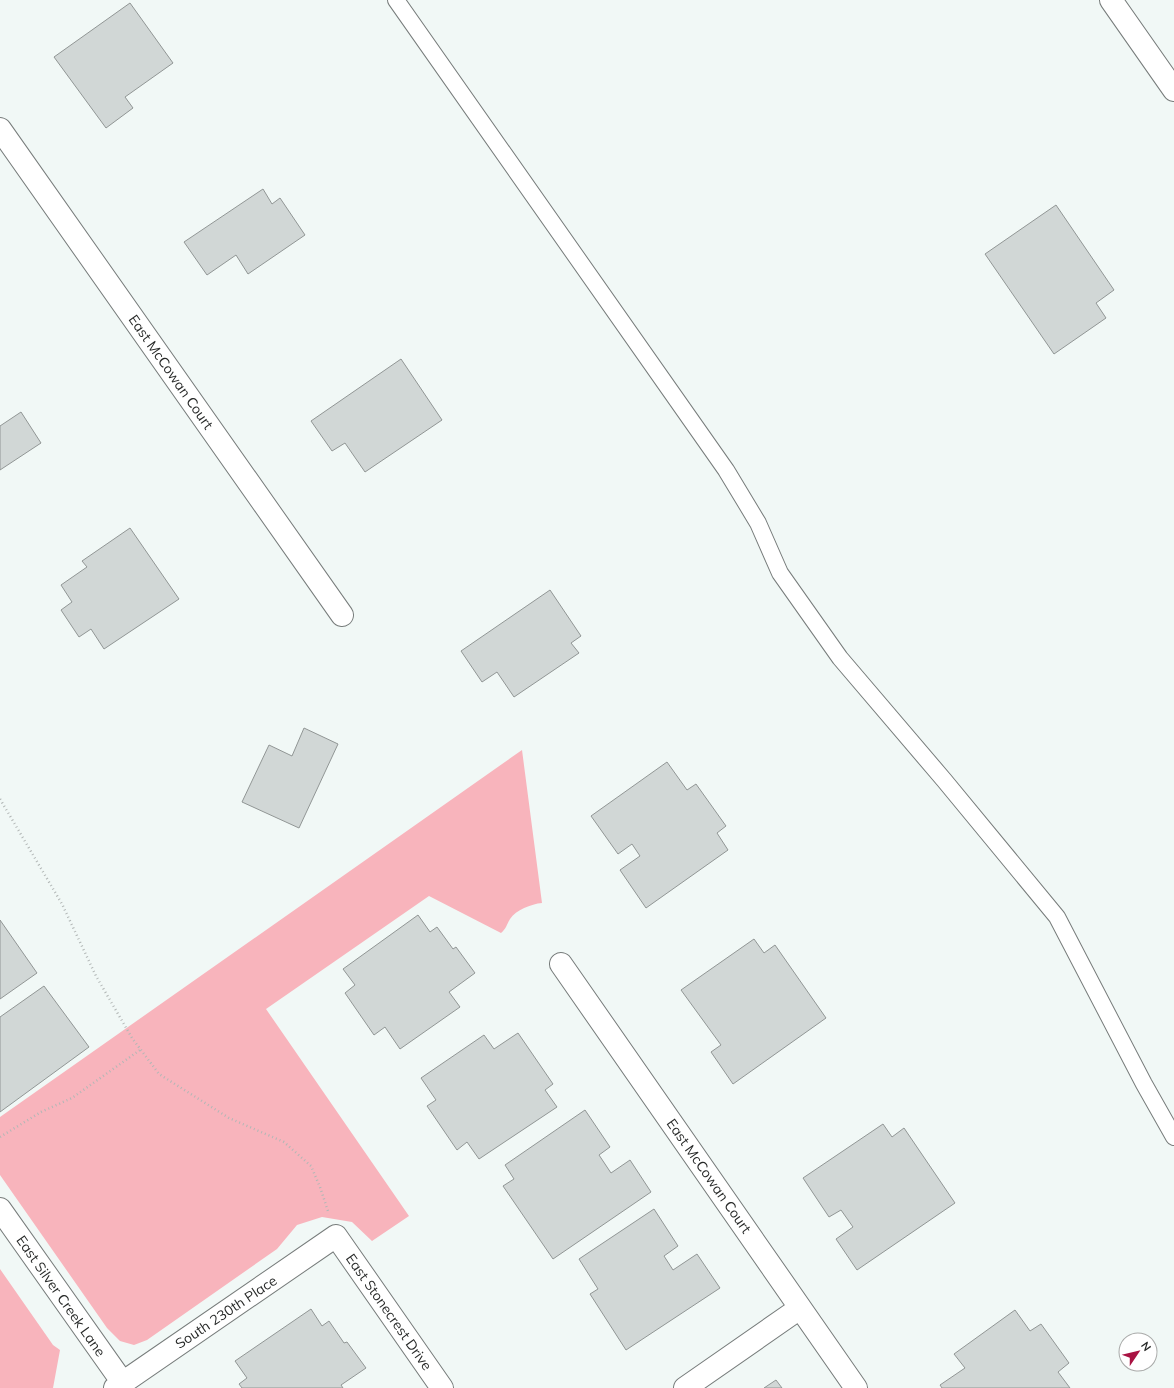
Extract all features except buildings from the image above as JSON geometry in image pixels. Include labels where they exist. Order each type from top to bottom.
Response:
[{"type":"street","points":[[1111,0],[1174,90]]},
{"type":"street","name":"East McCowan Court","points":[[0,129],[342,616]]},
{"type":"street","name":"East McCowan Court","points":[[561,964],[856,1388]]},
{"type":"street","name":"East Silver Creek Lane","points":[[0,1209],[119,1385]]},
{"type":"street","name":"South 230th Place","points":[[119,1385],[336,1236]]},
{"type":"street","name":"East Stonecrest Drive","points":[[336,1236],[442,1388]]},
{"type":"street","points":[[685,1388],[800,1308]]},
{"type":"lane","points":[[396,0],[726,470],[758,523],[780,573],[835,651],[1057,917],[1144,1084],[1174,1137]]},
{"type":"path","points":[[0,798],[62,904],[96,976],[140,1050],[159,1074],[229,1118],[284,1142],[311,1166],[320,1187],[336,1236]]},
{"type":"path","points":[[0,1137],[42,1112],[72,1098],[140,1050]]},
{"type":"shaded area","points":[[522,750],[542,903],[520,910],[510,919],[501,933],[429,896],[266,1009],[409,1216],[372,1241],[352,1222],[322,1217],[297,1225],[277,1249],[147,1340],[134,1345],[120,1341],[107,1328],[0,1175],[0,1117]]},
{"type":"shaded area","points":[[0,1269],[53,1345],[60,1350],[53,1388],[0,1388]]}]
